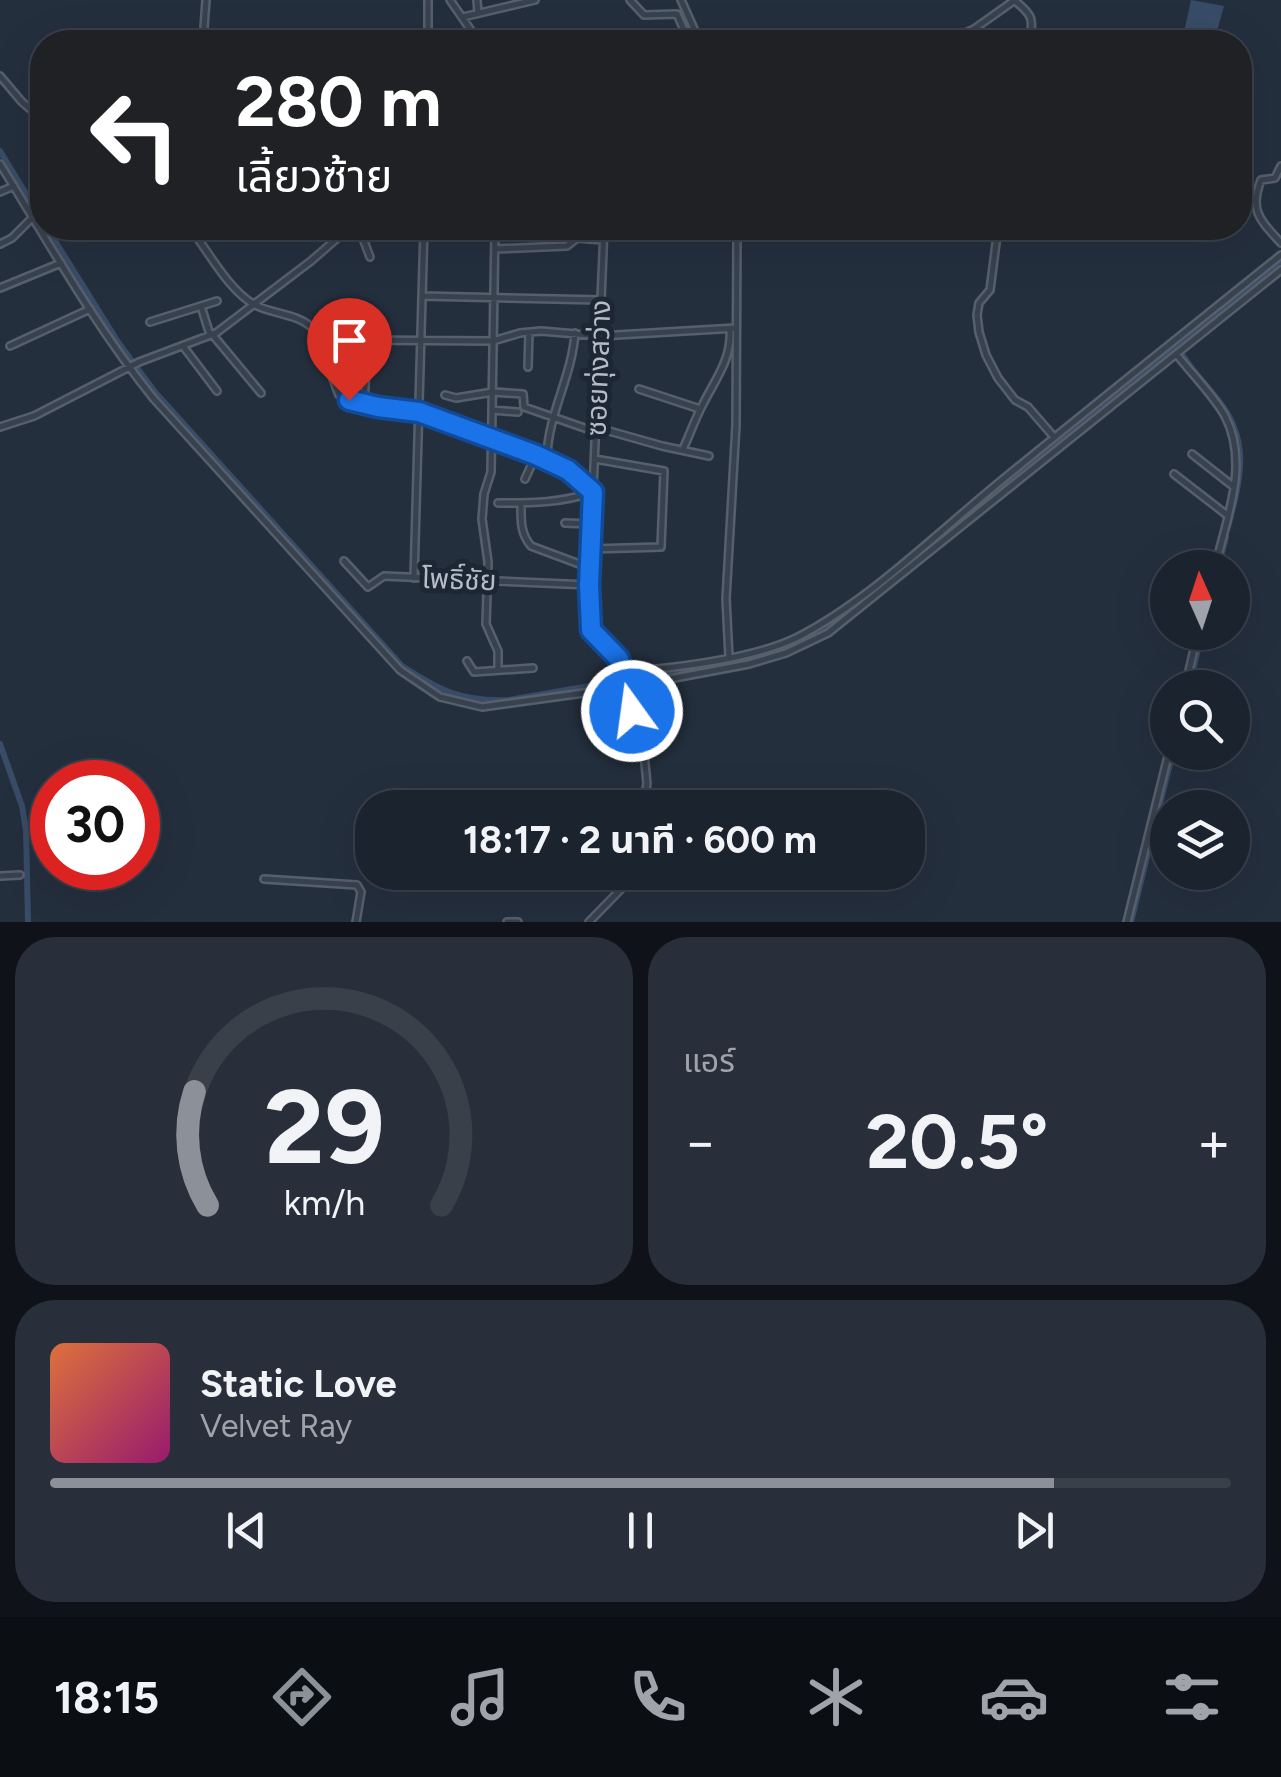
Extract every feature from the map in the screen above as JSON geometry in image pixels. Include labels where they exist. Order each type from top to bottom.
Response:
[{"type":"street","points":[[204,30],[206,0]]},
{"type":"street","points":[[428,0],[428,30]]},
{"type":"street","points":[[450,0],[472,30]]},
{"type":"street","points":[[477,0],[478,14]]},
{"type":"street","points":[[463,17],[535,0]]},
{"type":"street","points":[[630,0],[644,15],[677,14],[684,30]]},
{"type":"street","points":[[681,0],[693,30]]},
{"type":"street","points":[[969,30],[1014,0],[1032,18],[1030,30]]},
{"type":"street","points":[[0,76],[30,109]]},
{"type":"street","points":[[0,164],[30,212]]},
{"type":"street","points":[[1281,166],[1276,178],[1261,180],[1255,202],[1264,224],[1281,242]]},
{"type":"street","points":[[0,192],[14,186]]},
{"type":"street","points":[[0,244],[30,220]]},
{"type":"street","points":[[47,240],[90,309],[134,365],[156,401],[400,670],[440,697],[482,707],[625,680],[749,664],[828,634],[1281,270]]},
{"type":"street","points":[[200,240],[230,284],[254,304],[314,330],[339,395],[364,404],[419,412],[536,455],[568,470],[593,492]]},
{"type":"street","points":[[0,427],[34,416],[134,365],[211,334],[334,240]]},
{"type":"street","points":[[364,240],[370,257]]},
{"type":"street","points":[[414,578],[424,240]]},
{"type":"street","points":[[495,240],[492,472],[484,494],[482,519],[488,562],[486,624],[498,651],[498,670]]},
{"type":"street","points":[[495,250],[566,246],[574,240]]},
{"type":"street","name":"ซอยทุ่งสว่าง","points":[[604,240],[591,524],[591,630],[619,659],[625,680]]},
{"type":"street","points":[[684,449],[731,346],[737,240]]},
{"type":"street","points":[[996,240],[990,290],[979,303],[979,332],[986,355],[1009,394],[1028,407],[1054,437]]},
{"type":"street","points":[[625,680],[656,670],[758,651],[792,639],[845,610],[1281,255]]},
{"type":"street","points":[[0,288],[61,262]]},
{"type":"street","points":[[422,296],[601,300]]},
{"type":"street","points":[[150,322],[217,301]]},
{"type":"street","points":[[202,306],[211,334],[261,394]]},
{"type":"street","points":[[10,346],[90,309]]},
{"type":"street","points":[[316,336],[493,341],[540,331],[600,336],[733,328]]},
{"type":"street","points":[[729,657],[726,599],[736,425],[733,328]]},
{"type":"street","points":[[528,332],[528,367]]},
{"type":"street","points":[[546,460],[574,334]]},
{"type":"street","points":[[182,346],[217,391]]},
{"type":"street","points":[[1177,355],[1225,416],[1236,446],[1236,478],[1218,550]]},
{"type":"street","points":[[364,404],[366,368]]},
{"type":"street","points":[[639,389],[700,409]]},
{"type":"street","points":[[445,394],[456,398],[492,392],[523,394],[524,407],[596,430],[708,456]]},
{"type":"street","points":[[492,410],[518,412]]},
{"type":"street","points":[[1192,454],[1234,487]]},
{"type":"street","points":[[524,480],[536,455]]},
{"type":"street","points":[[591,548],[661,547],[664,471],[595,459]]},
{"type":"street","points":[[1174,474],[1227,515]]},
{"type":"street","points":[[498,503],[561,500],[593,492]]},
{"type":"street","points":[[521,503],[520,526],[530,546],[590,568]]},
{"type":"street","points":[[565,523],[591,524]]},
{"type":"street","name":"โพธิ์ชัย","points":[[344,561],[368,587],[384,576],[589,585]]},
{"type":"street","points":[[466,661],[474,672],[533,668]]},
{"type":"street","points":[[625,680],[644,753],[646,790]]},
{"type":"street","points":[[1126,922],[1164,770]]},
{"type":"street","points":[[0,876],[20,875]]},
{"type":"street","points":[[264,879],[356,885],[362,892],[356,922]]},
{"type":"street","points":[[588,922],[620,890]]},
{"type":"street","points":[[506,922],[518,922]]},
{"type":"water","points":[[1191,0],[1224,6],[1217,30],[1185,30]]},
{"type":"waterway","points":[[0,151],[30,200]]},
{"type":"waterway","points":[[54,240],[118,342],[155,392],[402,666],[440,688],[464,697],[509,700],[745,659],[784,649],[826,629],[885,582]]},
{"type":"waterway","points":[[903,567],[1281,262]]},
{"type":"waterway","points":[[1184,357],[1218,400],[1236,431],[1239,477],[1228,527]]},
{"type":"waterway","points":[[1223,550],[1226,537]]},
{"type":"waterway","points":[[1193,670],[1198,650]]},
{"type":"waterway","points":[[0,744],[22,806],[26,830],[28,922]]},
{"type":"waterway","points":[[1164,790],[1168,770]]},
{"type":"waterway","points":[[1131,922],[1150,845]]},
{"type":"route","points":[[349,400],[419,412],[536,455],[568,470],[593,492],[591,630],[619,659],[632,711]]}]
